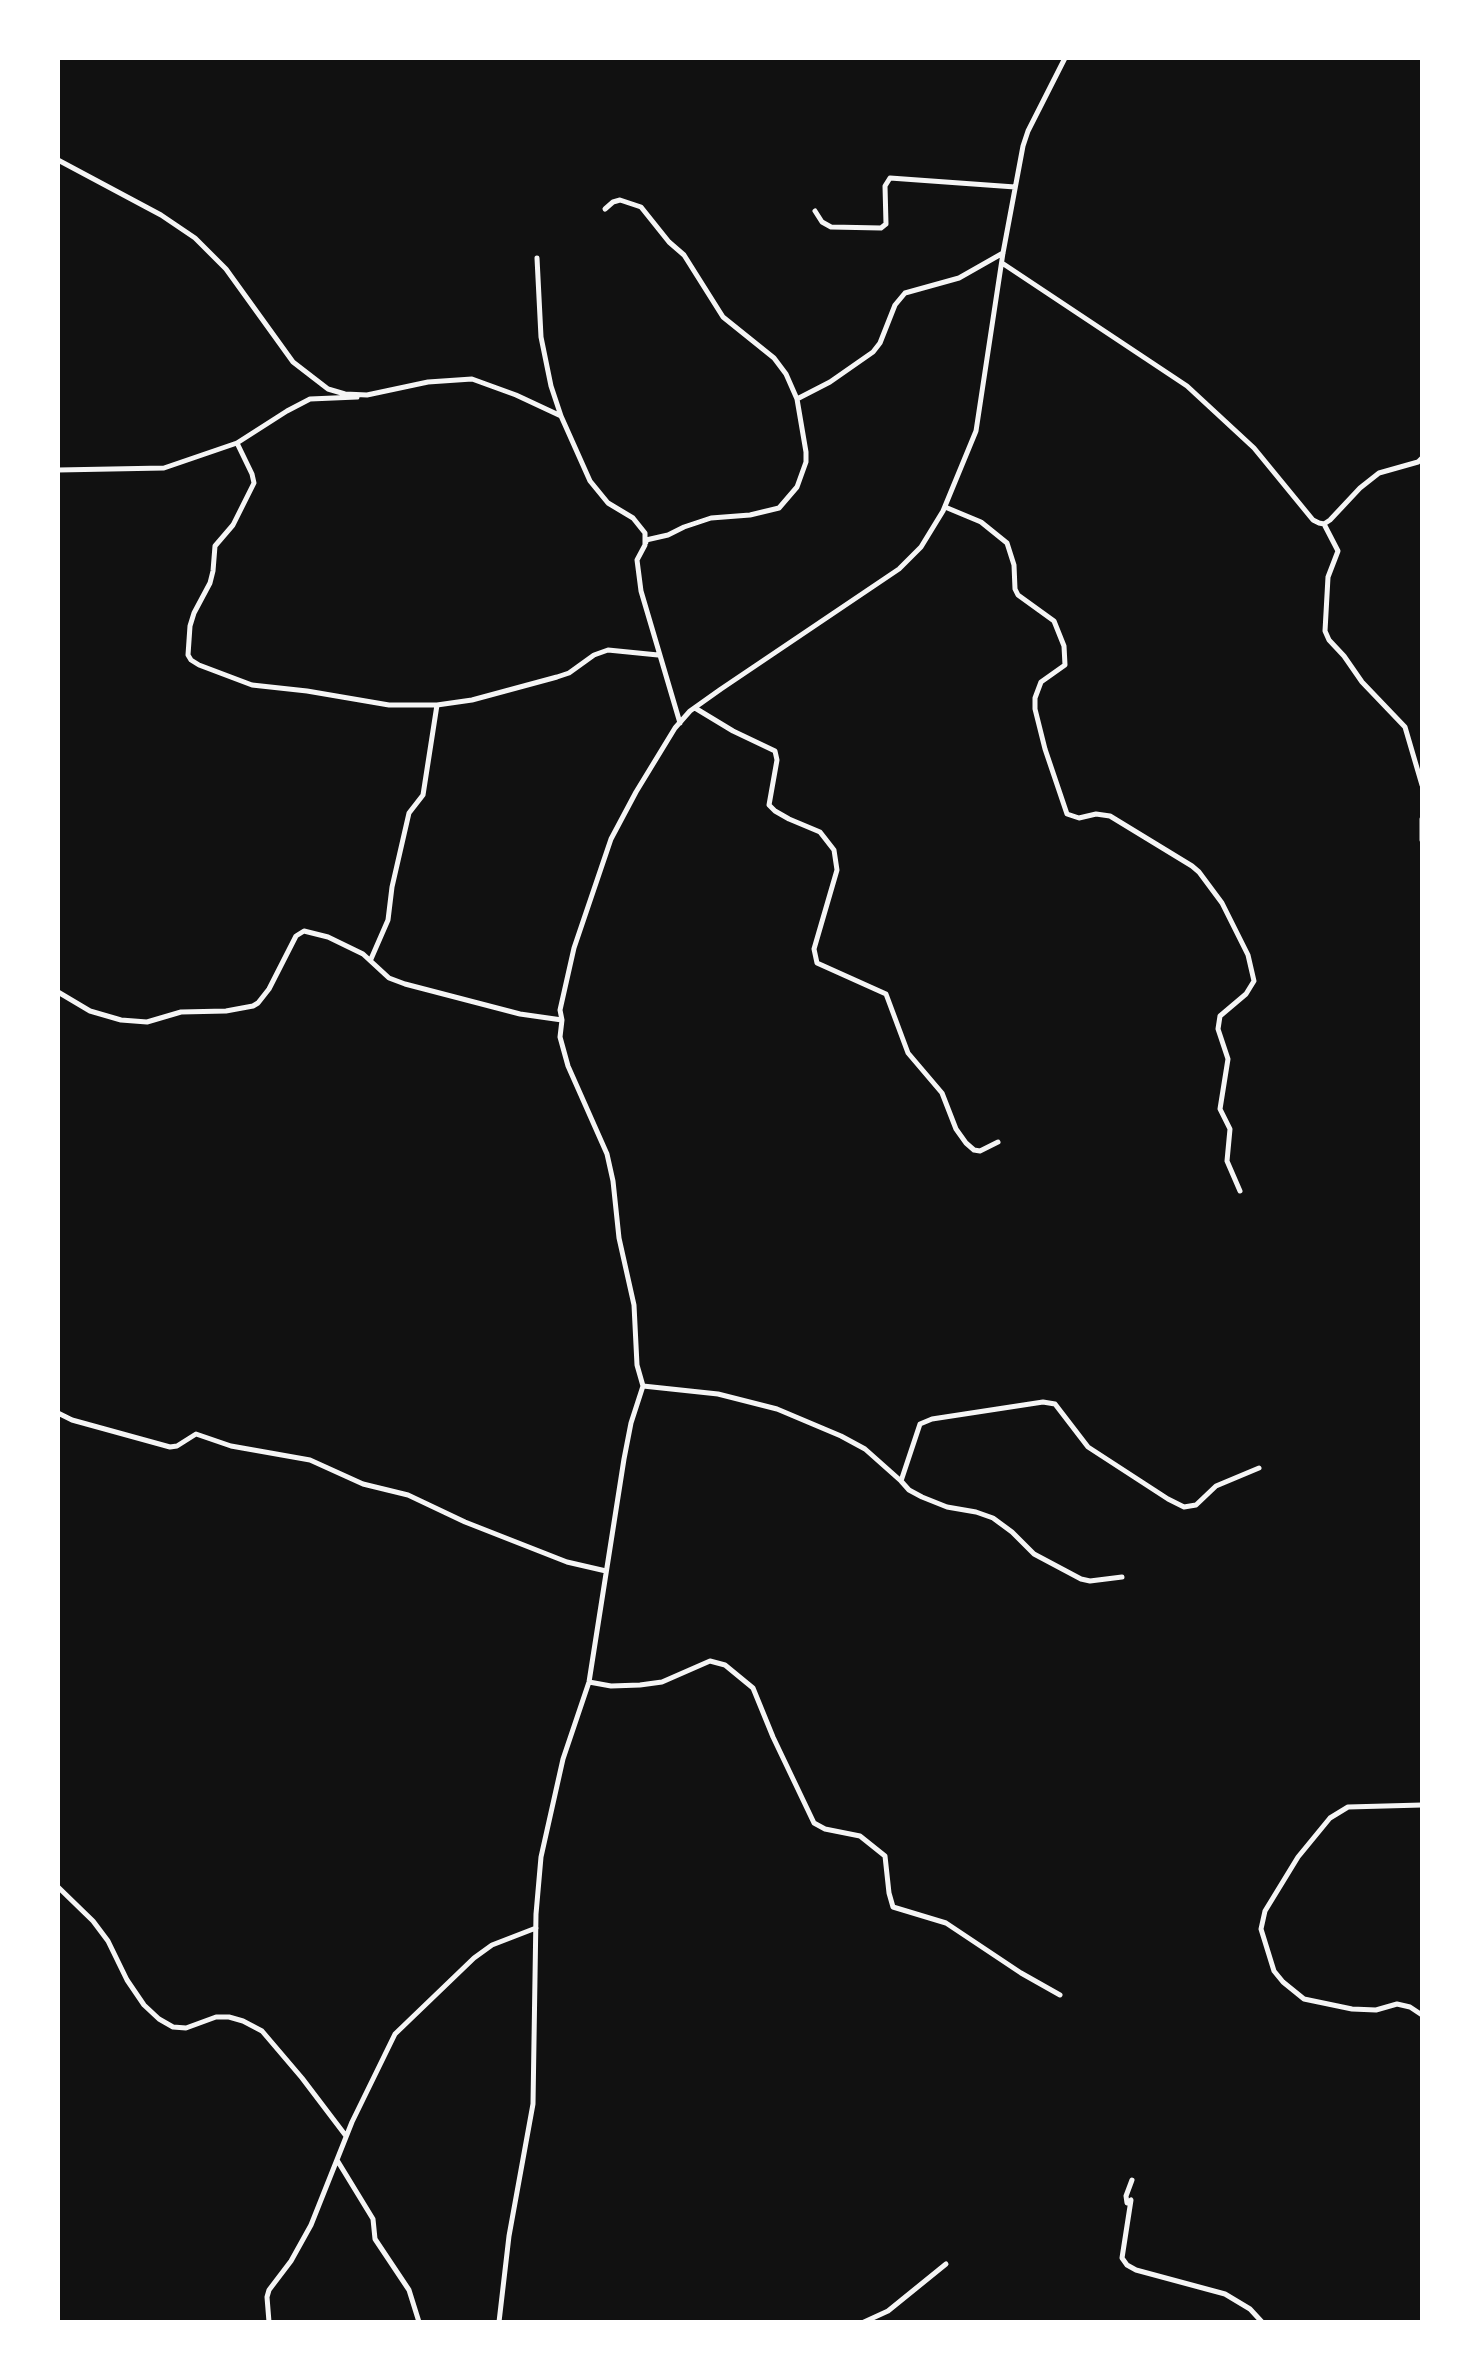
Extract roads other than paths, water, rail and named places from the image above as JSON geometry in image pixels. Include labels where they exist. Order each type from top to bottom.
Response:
[{"type":"street","points":[[499,2322],[509,2236],[533,2104],[536,1928],[544,1844],[563,1759],[589,1682],[624,1459],[631,1423],[643,1386],[637,1365],[634,1305],[619,1238],[613,1181],[607,1154],[568,1066],[559,1037],[562,1020],[560,1010],[574,948],[611,839],[636,792],[680,723],[695,708],[899,569],[921,547],[945,507],[976,431],[1003,253],[1028,131],[1065,58]]},
{"type":"street","points":[[58,160],[183,228],[226,269],[293,362],[308,376],[328,389],[345,394],[367,395]]},
{"type":"street","points":[[815,211],[822,222],[831,227],[881,229],[886,224],[885,186],[890,178],[1015,187]]},
{"type":"street","points":[[605,209],[613,202],[620,201],[640,207],[668,242],[684,255],[723,317],[774,358],[786,374],[797,399],[806,462],[797,487],[784,504],[779,508],[750,515],[711,518],[668,535],[646,540],[637,560],[658,654],[680,723]]},
{"type":"street","points":[[797,399],[830,382],[873,352],[880,343],[895,305],[905,293],[959,278],[1003,253]]},
{"type":"street","points":[[537,258],[541,337],[553,393],[561,416],[590,481],[608,503],[639,524],[645,533],[645,545]]},
{"type":"street","points":[[1002,263],[1187,386],[1254,448],[1313,520],[1324,524],[1338,551],[1328,577],[1325,631],[1328,640],[1344,656],[1362,682],[1405,727],[1422,785]]},
{"type":"street","points":[[58,470],[164,468],[237,443],[303,402],[321,398],[351,399],[428,382],[472,379],[516,395],[561,416]]},
{"type":"street","points":[[237,443],[252,474],[252,489],[233,525],[215,546],[210,583],[190,626],[187,647],[191,660],[252,685],[389,705],[437,705],[472,700],[558,677],[569,673],[601,651],[658,654]]},
{"type":"street","points":[[1324,524],[1370,479],[1385,470],[1408,466],[1422,458]]},
{"type":"street","points":[[945,507],[981,522],[1007,543],[1014,565],[1015,589],[1018,595],[1054,621],[1064,646],[1065,665],[1041,682],[1036,691],[1035,709],[1055,782],[1067,814],[1079,818],[1097,814],[1110,816],[1192,866],[1222,903],[1248,955],[1254,981],[1246,994],[1220,1016],[1218,1029],[1228,1059],[1220,1109],[1230,1129],[1227,1161],[1240,1192]]},
{"type":"street","points":[[371,959],[388,920],[392,887],[409,813],[423,795],[437,705]]},
{"type":"street","points":[[695,708],[733,731],[775,751],[777,760],[769,805],[789,819],[820,832],[834,850],[837,870],[814,949],[817,963],[886,994],[908,1053],[942,1093],[956,1129],[966,1143],[974,1150],[980,1151],[998,1142]]},
{"type":"street","points":[[1422,819],[1422,840]]},
{"type":"street","points":[[58,992],[90,1011],[121,1020],[148,1022],[181,1012],[226,1011],[258,1003],[283,966],[296,936],[304,931],[328,937],[371,959],[374,967],[389,978],[405,984],[520,1014],[562,1020]]},
{"type":"street","points":[[643,1386],[705,1392],[777,1409],[865,1449],[909,1490],[933,1502],[993,1518],[1013,1532],[1034,1554],[1081,1579],[1090,1581],[1122,1577]]},
{"type":"street","points":[[901,1481],[920,1424],[932,1419],[1044,1402],[1055,1404],[1088,1447],[1184,1507],[1196,1506],[1216,1486],[1259,1468]]},
{"type":"street","points":[[58,1413],[72,1420],[170,1447],[177,1446],[196,1434],[231,1446],[310,1460],[363,1484],[408,1495],[465,1522],[567,1562],[606,1571]]},
{"type":"street","points":[[589,1682],[611,1686],[640,1685],[662,1682],[710,1661],[725,1665],[754,1688],[773,1737],[814,1823],[825,1829],[860,1836],[885,1856],[889,1893],[894,1907],[946,1923],[1021,1973],[1060,1994]]},
{"type":"street","points":[[1422,1805],[1348,1807],[1330,1818],[1292,1866],[1265,1911],[1261,1929],[1273,1971],[1304,1999],[1352,2009],[1376,2010],[1397,2004],[1410,2007],[1422,2015]]},
{"type":"street","points":[[58,1887],[93,1921],[108,1941],[127,1980],[144,2005],[159,2019],[173,2028],[186,2028],[216,2017],[229,2017],[262,2031],[346,2136]]},
{"type":"street","points":[[269,2322],[269,2290],[292,2261],[311,2225],[346,2136],[379,2065],[401,2026],[474,1958],[492,1945],[536,1928]]},
{"type":"street","points":[[337,2160],[373,2219],[375,2239],[409,2290],[419,2322]]},
{"type":"street","points":[[1132,2180],[1126,2196],[1127,2203],[1132,2200],[1122,2258],[1127,2265],[1136,2270],[1225,2294],[1250,2309],[1262,2322]]},
{"type":"street","points":[[864,2322],[888,2311],[946,2264]]}]
